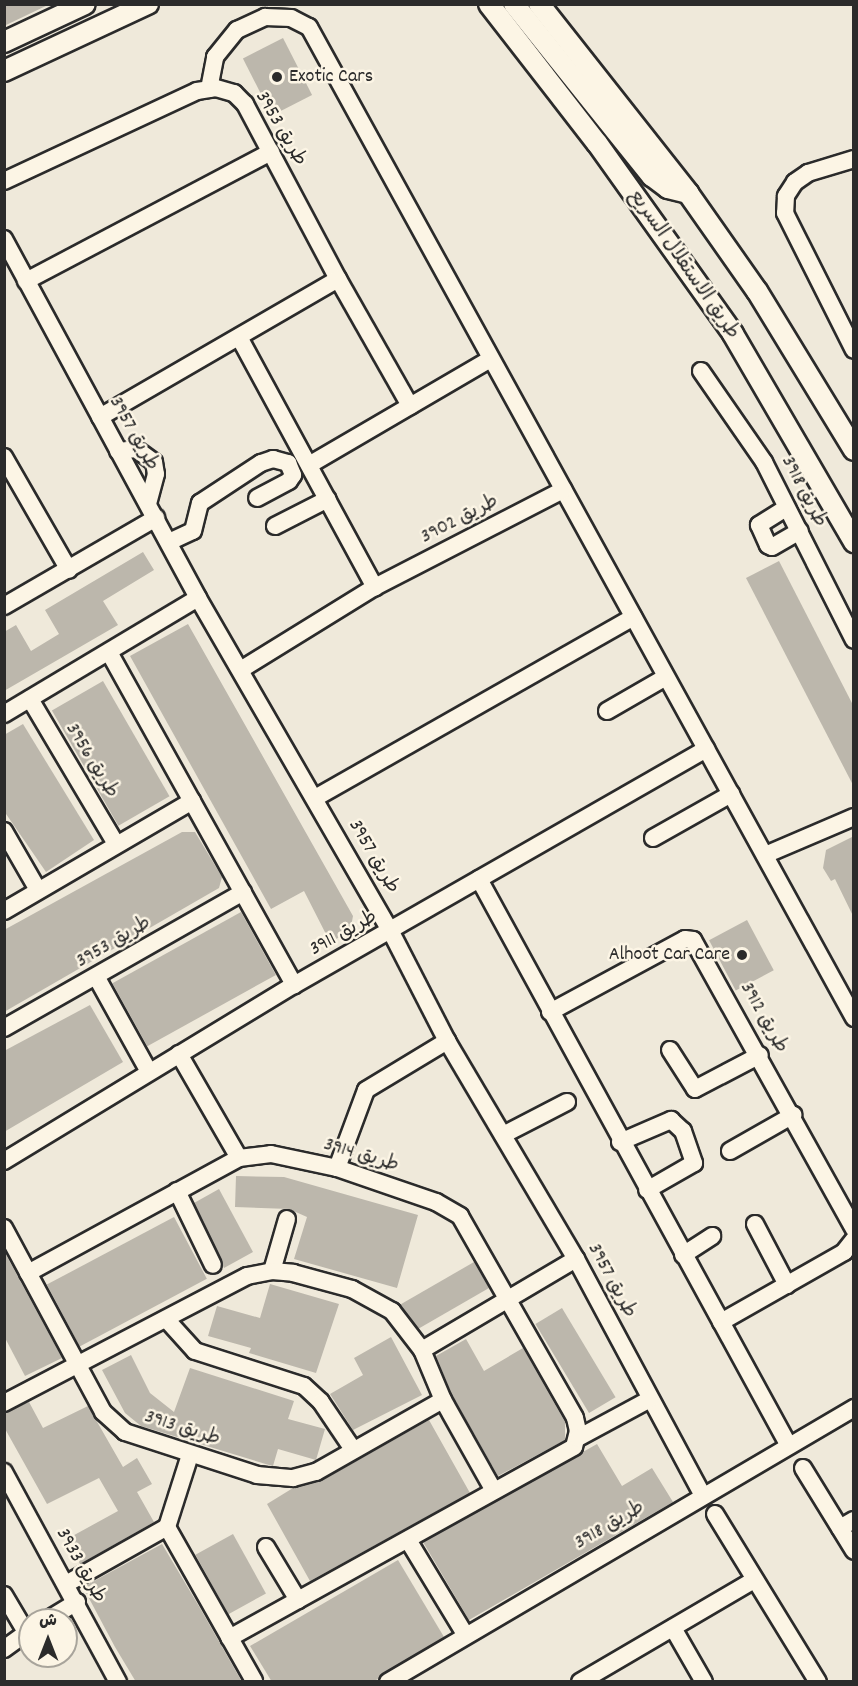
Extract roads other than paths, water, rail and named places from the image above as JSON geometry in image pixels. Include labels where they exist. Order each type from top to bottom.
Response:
[{"type":"main road","points":[[4,42],[61,10],[85,4]]},
{"type":"main road","points":[[4,71],[148,4]]},
{"type":"main road","name":"طريق الاستقلال السريع","points":[[489,4],[597,143],[733,334],[854,542]]},
{"type":"main road","points":[[514,4],[652,176],[668,188],[688,193]]},
{"type":"main road","points":[[539,4],[688,193],[757,291],[854,450]]},
{"type":"main road","points":[[554,4],[564,38]]},
{"type":"street","points":[[4,182],[197,91],[209,89],[215,57],[237,30],[265,18],[291,18],[309,27],[350,96],[489,360],[765,855],[848,995],[854,1018]]},
{"type":"street","name":"طريق 3953","points":[[209,89],[234,93],[245,104],[338,279],[410,406]]},
{"type":"street","points":[[26,281],[271,152]]},
{"type":"street","points":[[854,159],[808,173],[795,182],[786,196],[785,213],[854,350]]},
{"type":"street","name":"طريق 3957","points":[[4,239],[198,598],[242,669],[318,802],[391,932],[447,1041],[576,1259],[704,1496]]},
{"type":"street","points":[[100,417],[338,279]]},
{"type":"street","points":[[239,337],[375,587]]},
{"type":"street","points":[[309,465],[489,360]]},
{"type":"street","name":"طريق 3918","points":[[701,370],[764,462],[854,640]]},
{"type":"street","points":[[4,606],[69,570],[152,510],[156,474],[154,462],[136,449],[118,450]]},
{"type":"street","points":[[4,457],[69,570]]},
{"type":"street","points":[[169,542],[193,531],[200,503],[261,463],[273,459],[288,463],[293,475],[289,481],[257,498]]},
{"type":"street","name":"طريق 3902","points":[[242,669],[375,587],[563,490]]},
{"type":"street","points":[[275,526],[328,499]]},
{"type":"street","points":[[786,508],[759,525],[768,545],[800,531]]},
{"type":"street","points":[[4,714],[110,654],[198,598]]},
{"type":"street","points":[[318,802],[633,617]]},
{"type":"street","points":[[110,654],[294,984]]},
{"type":"street","points":[[607,711],[666,677]]},
{"type":"street","name":"طريق 3956","points":[[30,699],[116,844]]},
{"type":"street","name":"طريق 3911","points":[[4,1161],[294,984],[391,932],[706,749]]},
{"type":"street","points":[[653,838],[731,794]]},
{"type":"street","points":[[4,911],[192,801]]},
{"type":"street","points":[[765,855],[854,817]]},
{"type":"street","points":[[4,831],[38,890]]},
{"type":"street","points":[[479,879],[620,1142],[789,1446]]},
{"type":"street","name":"طريق 3953","points":[[4,1028],[97,978],[243,892]]},
{"type":"street","name":"طريق 3912","points":[[550,1012],[685,939],[693,940],[793,1115],[849,1206],[854,1229]]},
{"type":"street","points":[[97,978],[150,1072]]},
{"type":"street","points":[[337,1168],[366,1090],[447,1041]]},
{"type":"street","points":[[670,1050],[695,1089],[760,1054]]},
{"type":"street","points":[[179,1054],[239,1158]]},
{"type":"street","points":[[503,1135],[567,1102]]},
{"type":"street","points":[[730,1151],[793,1115]]},
{"type":"street","points":[[620,1142],[671,1120],[683,1131],[694,1163],[647,1190]]},
{"type":"street","name":"طريق 3914","points":[[28,1273],[239,1158],[271,1154],[337,1168],[453,1211],[471,1231],[576,1418],[578,1435]]},
{"type":"street","points":[[177,1191],[213,1265]]},
{"type":"street","points":[[272,1270],[287,1219]]},
{"type":"street","points":[[755,1224],[787,1285]]},
{"type":"street","name":"طريق 3913","points":[[4,1228],[112,1424],[190,1455],[282,1479],[316,1472],[352,1448],[443,1400]]},
{"type":"street","points":[[683,1255],[712,1236]]},
{"type":"street","points":[[721,1322],[844,1252],[854,1239]]},
{"type":"street","points":[[422,1350],[576,1259]]},
{"type":"street","points":[[4,1404],[247,1275],[272,1270],[314,1278],[376,1300],[392,1311],[422,1350],[443,1400],[494,1491]]},
{"type":"street","points":[[166,1319],[195,1351],[304,1386],[321,1402],[352,1448]]},
{"type":"street","points":[[229,1638],[574,1446],[578,1435],[650,1399]]},
{"type":"street","name":"طريق 3918","points":[[388,1682],[465,1634],[854,1408]]},
{"type":"street","points":[[66,1584],[167,1527],[190,1455]]},
{"type":"street","points":[[803,1468],[847,1524],[854,1551]]},
{"type":"street","name":"طريق 3933","points":[[4,1472],[77,1602],[118,1682]]},
{"type":"street","points":[[715,1514],[818,1682]]},
{"type":"street","points":[[167,1527],[255,1681]]},
{"type":"street","points":[[408,1540],[465,1634]]},
{"type":"street","points":[[266,1547],[298,1600]]},
{"type":"street","points":[[585,1680],[754,1580]]},
{"type":"street","points":[[4,1595],[18,1616]]},
{"type":"street","points":[[67,1608],[77,1602]]},
{"type":"street","points":[[674,1628],[704,1682]]},
{"type":"street","points":[[4,1649],[18,1638]]},
{"type":"place","name":"Exotic Cars","points":[[277,77]]},
{"type":"place","name":"Alhoot Car Care","points":[[742,955]]}]
